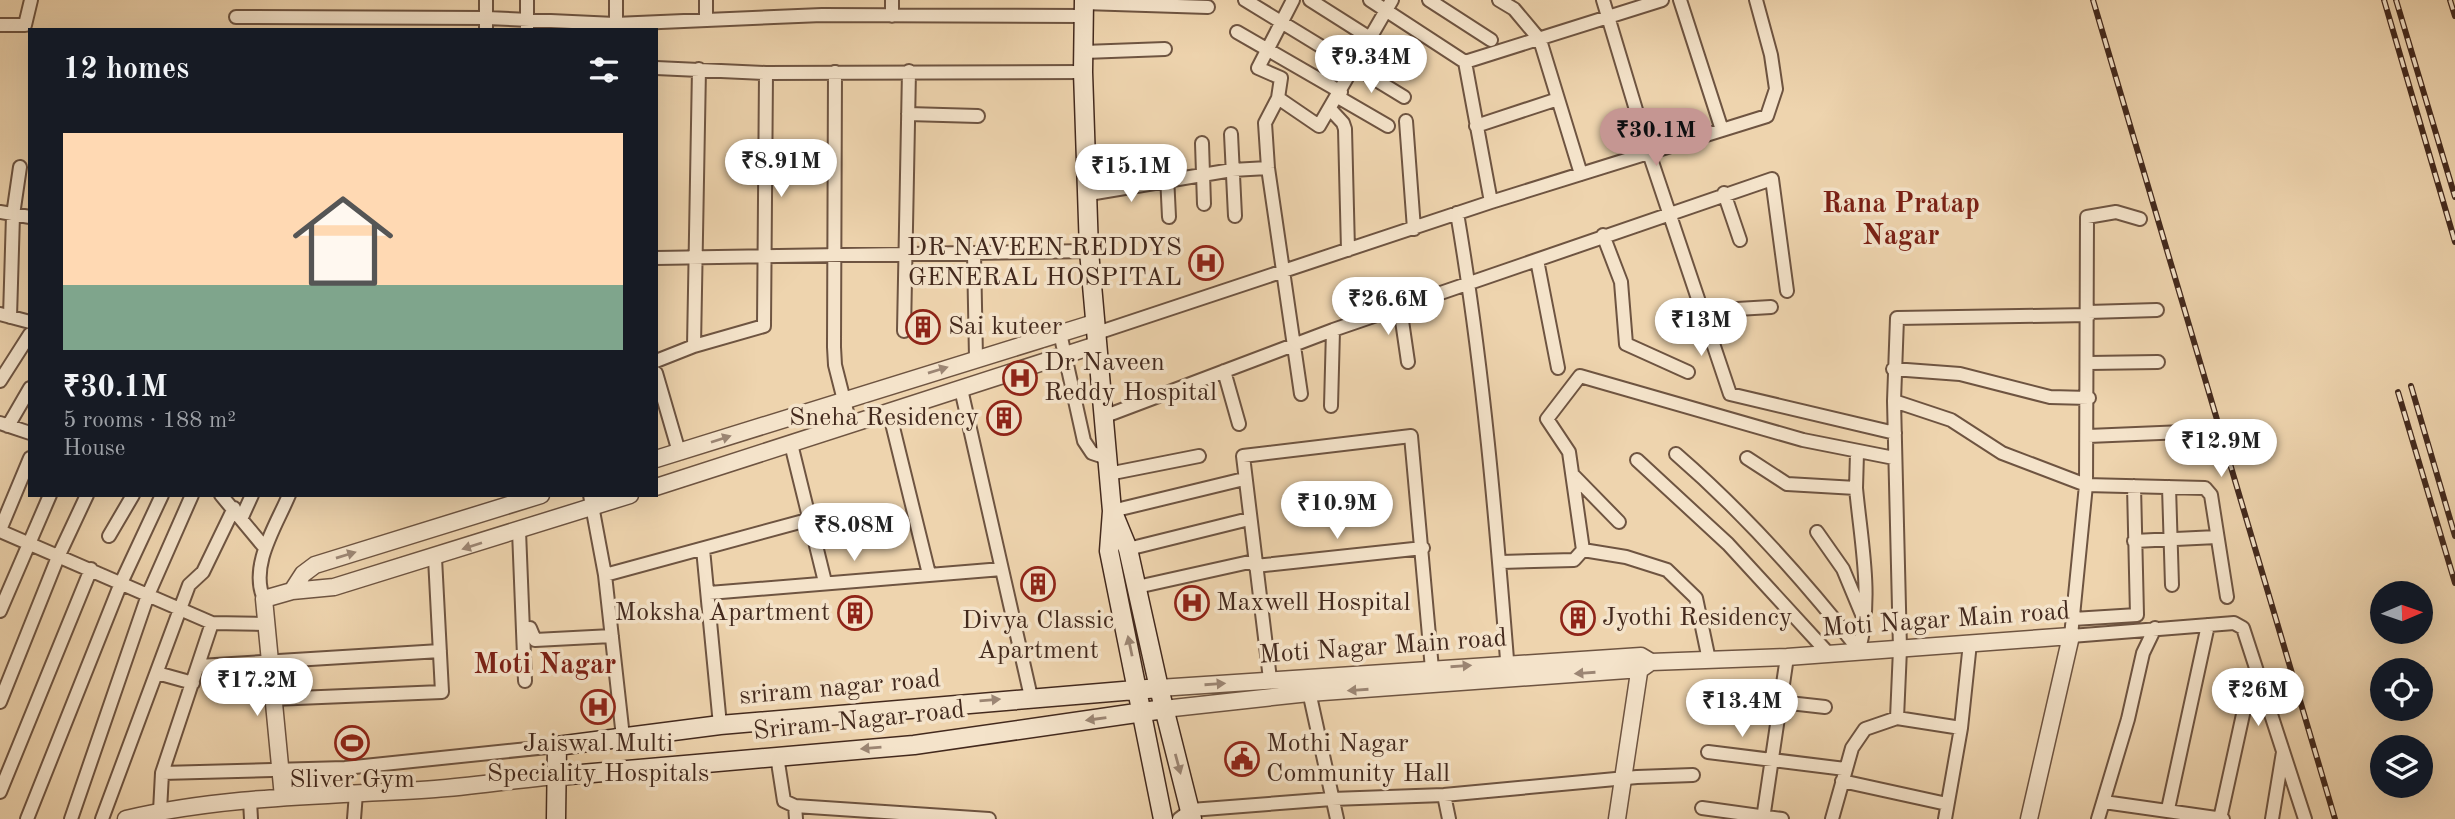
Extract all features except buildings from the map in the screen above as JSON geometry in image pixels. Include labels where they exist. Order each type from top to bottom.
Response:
[{"type":"main road","points":[[1084,6],[1088,251],[1112,511],[1109,551],[1144,713],[1163,819]]},
{"type":"main road","points":[[1112,511],[1128,549],[1187,816]]},
{"type":"main road","name":"sriram nagar road","points":[[557,746],[720,725],[1159,688]]},
{"type":"main road","name":"Sriram Nagar road","points":[[558,776],[914,745],[1164,709]]},
{"type":"main road","points":[[556,819],[557,746]]},
{"type":"street","points":[[0,25],[25,25],[31,0]]},
{"type":"street","points":[[486,0],[487,24]]},
{"type":"street","points":[[527,0],[527,24]]},
{"type":"street","points":[[615,27],[616,0]]},
{"type":"street","points":[[706,0],[706,18]]},
{"type":"street","points":[[822,0],[822,15]]},
{"type":"street","points":[[892,0],[892,16]]},
{"type":"street","points":[[984,0],[984,14]]},
{"type":"street","points":[[1245,0],[1404,97]]},
{"type":"street","points":[[1293,0],[1258,68],[1281,78],[1278,98],[1265,123],[1268,168],[1301,394]]},
{"type":"street","points":[[1310,0],[1412,68]]},
{"type":"street","points":[[1370,0],[1389,5],[1465,62],[1491,201]]},
{"type":"street","points":[[1429,0],[1491,40]]},
{"type":"street","points":[[1499,0],[1514,9],[1540,40],[1581,174]]},
{"type":"street","points":[[1603,0],[1649,153],[1730,394],[1895,433]]},
{"type":"street","points":[[1465,62],[1662,0]]},
{"type":"street","points":[[1680,0],[1722,130]]},
{"type":"street","points":[[658,486],[1063,356],[1095,334],[1491,201],[1767,116],[1776,89],[1771,55],[1756,0]]},
{"type":"street","points":[[1278,98],[1319,127],[1340,95],[1389,5]]},
{"type":"street","points":[[236,17],[615,27],[706,18],[984,14],[1084,6],[1208,7]]},
{"type":"street","points":[[1237,32],[1388,126]]},
{"type":"street","points":[[1084,52],[1165,49]]},
{"type":"street","points":[[658,68],[766,73],[1083,72]]},
{"type":"street","points":[[694,346],[698,256],[699,69]]},
{"type":"street","points":[[904,331],[909,71]]},
{"type":"street","points":[[835,72],[834,347],[850,424]]},
{"type":"street","points":[[658,360],[694,346],[764,326],[766,73]]},
{"type":"street","points":[[1476,126],[1558,99]]},
{"type":"street","points":[[1331,110],[1343,123],[1345,130],[1348,250]]},
{"type":"street","points":[[908,114],[978,116]]},
{"type":"street","points":[[1406,121],[1414,229]]},
{"type":"street","points":[[1231,134],[1236,216]]},
{"type":"street","points":[[1202,143],[1204,204]]},
{"type":"street","points":[[1166,155],[1169,217]]},
{"type":"street","points":[[20,167],[24,183],[13,215],[5,316],[28,322]]},
{"type":"street","points":[[1088,194],[1232,170],[1268,168]]},
{"type":"street","points":[[1103,417],[1333,330],[1537,260],[1603,234],[1772,179],[1787,291]]},
{"type":"street","points":[[1724,193],[1740,240]]},
{"type":"street","points":[[0,212],[28,217]]},
{"type":"street","points":[[2029,819],[2071,636],[2086,485],[2089,363],[2087,217],[2116,212],[2140,219]]},
{"type":"street","points":[[1457,213],[1469,282],[1501,562],[1508,671]]},
{"type":"street","points":[[1603,234],[1620,282],[1626,344],[1688,372]]},
{"type":"street","points":[[658,258],[764,254],[1088,251]]},
{"type":"street","points":[[974,253],[976,358]]},
{"type":"street","points":[[1537,260],[1559,368]]},
{"type":"street","points":[[1400,307],[1408,362]]},
{"type":"street","points":[[1703,311],[1771,307]]},
{"type":"street","points":[[1898,718],[1900,649],[1893,369],[1897,318],[2157,310]]},
{"type":"street","points":[[1331,407],[1333,330]]},
{"type":"street","points":[[658,459],[1060,333],[1095,334]]},
{"type":"street","points":[[1060,333],[1084,441],[1092,453],[1107,466],[1199,456]]},
{"type":"street","points":[[0,381],[28,337]]},
{"type":"street","points":[[2089,363],[2158,362]]},
{"type":"street","points":[[1893,369],[1961,374],[2050,397],[2088,398]]},
{"type":"street","points":[[1224,370],[1239,424]]},
{"type":"street","points":[[1501,562],[1574,560],[1583,550],[1569,452],[1547,419],[1580,376],[1617,389],[1857,453],[1894,458]]},
{"type":"street","points":[[658,380],[680,452]]},
{"type":"street","points":[[961,389],[1031,697]]},
{"type":"street","points":[[28,391],[4,424],[28,432]]},
{"type":"street","points":[[1894,401],[1951,419],[2002,453],[2086,485],[2208,490],[2227,597]]},
{"type":"street","points":[[890,411],[929,574]]},
{"type":"street","points":[[2088,436],[2208,431]]},
{"type":"street","points":[[1270,680],[1241,460],[1247,453],[1411,436],[1432,668]]},
{"type":"street","points":[[792,444],[825,582]]},
{"type":"street","points":[[1857,453],[1856,488],[1866,623],[1859,650]]},
{"type":"street","points":[[1676,454],[1703,478],[1816,596],[1859,650]]},
{"type":"street","points":[[1747,458],[1787,484],[1856,488]]},
{"type":"street","points":[[1637,460],[1728,544],[1828,653]]},
{"type":"street","points":[[28,463],[0,531],[212,623],[267,624]]},
{"type":"street","points":[[1573,476],[1619,522]]},
{"type":"street","points":[[1112,511],[1244,479]]},
{"type":"street","points":[[2073,619],[2137,615],[2134,486]]},
{"type":"street","points":[[2169,487],[2172,585]]},
{"type":"street","points":[[0,611],[49,497]]},
{"type":"street","points":[[0,702],[58,557],[86,497]]},
{"type":"street","points":[[109,537],[134,497]]},
{"type":"street","points":[[138,497],[155,507]]},
{"type":"street","points":[[27,819],[121,583],[161,497]]},
{"type":"street","points":[[71,819],[148,594],[191,497]]},
{"type":"street","points":[[223,497],[265,548]]},
{"type":"street","points":[[102,819],[189,585],[204,572],[249,497]]},
{"type":"street","points":[[283,797],[264,599],[257,584],[265,548],[288,497]]},
{"type":"street","points":[[292,590],[303,574],[315,565],[535,497]]},
{"type":"street","points":[[264,599],[292,590],[334,587],[435,558],[519,531],[592,501],[617,497]]},
{"type":"street","points":[[592,501],[605,575],[623,737]]},
{"type":"street","points":[[605,575],[811,519]]},
{"type":"street","points":[[1128,549],[1249,519]]},
{"type":"street","points":[[519,531],[525,681]]},
{"type":"street","points":[[1817,532],[1843,569],[1866,623]]},
{"type":"street","points":[[2134,541],[2217,537]]},
{"type":"street","points":[[1137,587],[1255,564],[1423,548]]},
{"type":"street","points":[[703,549],[720,725]]},
{"type":"street","points":[[1583,550],[1626,556],[1667,570],[1696,598],[1709,660]]},
{"type":"street","points":[[273,699],[442,692],[435,558]]},
{"type":"street","points":[[0,792],[91,569]]},
{"type":"street","points":[[709,593],[1002,569]]},
{"type":"street","points":[[160,811],[162,773],[212,623]]},
{"type":"street","name":"Moti Nagar Main road","points":[[1164,709],[1508,671],[1644,662],[1787,657],[2234,623],[2243,628],[2256,673]]},
{"type":"street","points":[[2160,812],[2208,625]]},
{"type":"street","points":[[530,628],[535,640],[612,636]]},
{"type":"street","points":[[2098,819],[2129,719],[2143,653],[2155,628]]},
{"type":"street","points":[[1945,819],[1961,728],[1970,643]]},
{"type":"street","points":[[199,666],[440,651]]},
{"type":"street","points":[[1764,818],[1787,657]]},
{"type":"street","points":[[1617,819],[1621,780],[1644,662]]},
{"type":"street","name":"Moti Nagar Main road","points":[[1159,688],[1432,668],[1508,671]]},
{"type":"street","points":[[157,673],[193,683]]},
{"type":"street","points":[[2104,802],[2221,819],[2249,687],[2256,673]]},
{"type":"street","points":[[2256,673],[2305,819]]},
{"type":"street","points":[[1306,677],[1336,819]]},
{"type":"street","points":[[1726,696],[1825,707]]},
{"type":"street","points":[[1832,819],[1852,748],[1865,730],[1898,718],[1961,728]]},
{"type":"street","points":[[162,773],[359,766],[557,746]]},
{"type":"street","points":[[2272,819],[2283,748]]},
{"type":"street","points":[[1708,752],[1773,759],[1844,775],[1947,804]]},
{"type":"street","points":[[777,756],[784,801],[795,812],[989,819]]},
{"type":"street","points":[[1187,816],[1332,799],[1444,795],[1693,775]]},
{"type":"street","points":[[126,819],[160,811],[250,800],[558,776]]},
{"type":"street","points":[[354,819],[356,793]]},
{"type":"street","points":[[1444,795],[1449,819]]},
{"type":"street","points":[[250,800],[251,819]]},
{"type":"street","points":[[1702,808],[1782,819]]},
{"type":"railway","points":[[2093,0],[2335,819]]},
{"type":"railway","points":[[2384,0],[2455,242]]},
{"type":"railway","points":[[2396,0],[2455,197]]},
{"type":"railway","points":[[2450,0],[2455,16]]},
{"type":"railway","points":[[2411,386],[2455,536]]},
{"type":"railway","points":[[2398,392],[2455,583]]},
{"type":"place","name":"DR NAVEEN REDDYS GENERAL HOSPITAL","points":[[1206,263]]},
{"type":"place","name":"Sai kuteer","points":[[923,327]]},
{"type":"place","name":"Dr Naveen Reddy Hospital","points":[[1020,378]]},
{"type":"place","name":"Sneha Residency","points":[[1004,418]]},
{"type":"place","name":"Divya Classic Apartment","points":[[1038,584]]},
{"type":"place","name":"Maxwell Hospital","points":[[1192,603]]},
{"type":"place","name":"Moksha Apartment","points":[[855,613]]},
{"type":"place","name":"Jyothi Residency","points":[[1578,618]]},
{"type":"place","name":"Jaiswal Multi Speciality Hospitals","points":[[598,707]]},
{"type":"place","name":"Sliver Gym","points":[[352,743]]},
{"type":"place","name":"Mothi Nagar Community Hall","points":[[1242,759]]},
{"type":"district","name":"Rana Pratap Nagar","points":[[1901,221]]},
{"type":"district","name":"Moti Nagar","points":[[545,666]]}]
